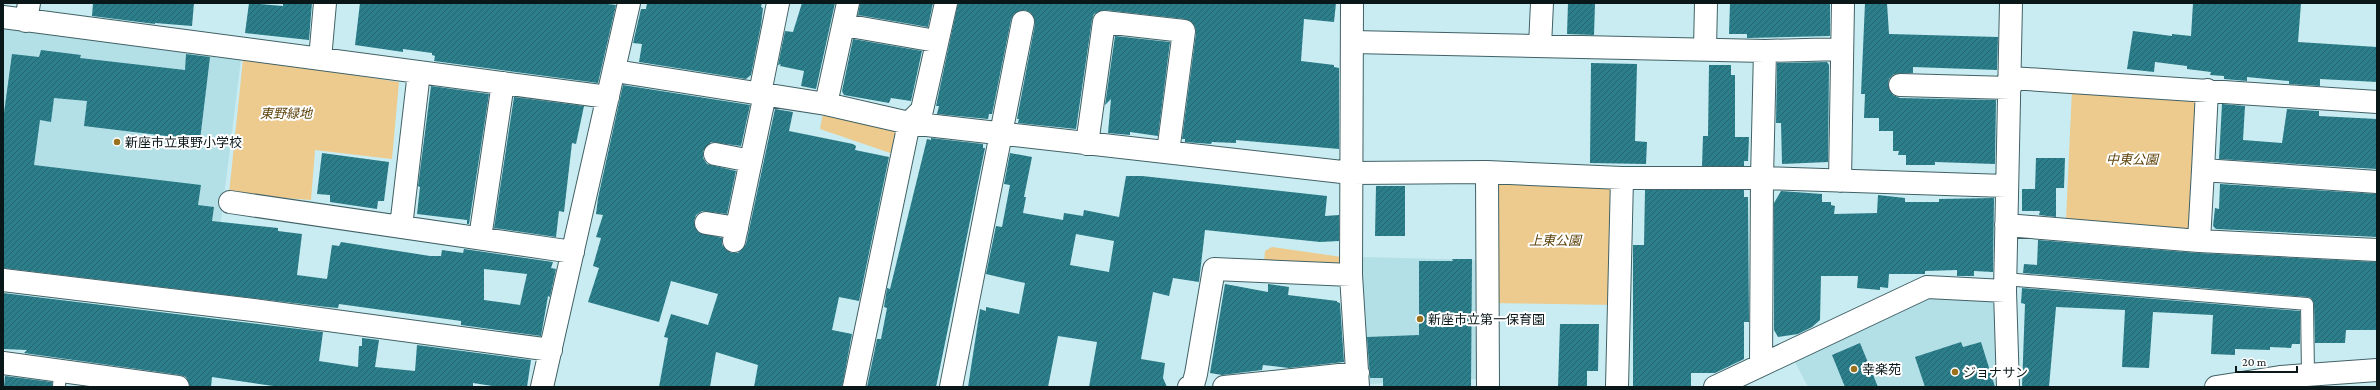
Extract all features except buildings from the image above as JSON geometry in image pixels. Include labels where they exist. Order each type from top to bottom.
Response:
[{"type":"street","points":[[320,59],[325,3]]},
{"type":"street","points":[[542,387],[615,71],[629,3]]},
{"type":"street","points":[[706,223],[736,235],[751,161],[778,3]]},
{"type":"street","points":[[826,104],[848,3]]},
{"type":"street","points":[[854,387],[910,123],[922,110],[936,41],[946,3]]},
{"type":"street","points":[[1224,387],[1358,380],[1351,275],[1352,3]]},
{"type":"street","points":[[1540,46],[1542,3]]},
{"type":"street","points":[[1705,49],[1706,3]]},
{"type":"street","points":[[1840,181],[1843,3]]},
{"type":"street","points":[[2008,387],[2005,285],[2011,3]]},
{"type":"street","points":[[3,17],[28,12],[320,59],[608,97]]},
{"type":"street","points":[[951,387],[1023,22]]},
{"type":"street","points":[[1087,144],[1104,22],[1184,31],[1168,152]]},
{"type":"street","points":[[844,25],[936,41]]},
{"type":"street","points":[[1353,42],[1765,51],[1842,49]]},
{"type":"street","points":[[1761,364],[1762,178],[1765,51]]},
{"type":"street","points":[[615,71],[826,104],[910,123],[1351,173],[1487,172],[1622,178],[1762,178],[2006,186]]},
{"type":"street","points":[[401,227],[420,72]]},
{"type":"street","points":[[480,238],[503,83]]},
{"type":"street","points":[[1900,85],[2010,83],[2207,90],[2377,102]]},
{"type":"street","points":[[2200,241],[2207,90]]},
{"type":"street","points":[[715,154],[751,161]]},
{"type":"street","points":[[2203,170],[2377,182]]},
{"type":"street","points":[[1487,172],[1488,387]]},
{"type":"street","points":[[1617,387],[1622,178]]},
{"type":"street","points":[[230,202],[573,252]]},
{"type":"street","points":[[2006,225],[2200,241],[2377,250]]},
{"type":"street","points":[[1194,386],[1214,269],[1351,275]]},
{"type":"street","points":[[3,280],[261,311],[551,350]]},
{"type":"street","points":[[1715,387],[1927,287],[2005,285]]},
{"type":"street","points":[[3,363],[59,379],[178,387]]},
{"type":"street","points":[[2216,387],[2308,375],[2377,370]]},
{"type":"lane","points":[[2005,285],[2307,304],[2308,375]]},
{"type":"shaded area","name":"新座市立東野小学校","points":[[3,23],[242,51],[216,261],[3,233]]},
{"type":"shaded area","name":"新座市立第一保育園","points":[[1362,257],[1477,260],[1477,379],[1367,384]]},
{"type":"shaded area","points":[[1922,299],[1993,299],[2001,307],[2001,387],[1808,387],[1795,362]]},
{"type":"green space","name":"東野緑地","points":[[244,50],[294,66],[399,82],[392,159],[315,150],[311,200],[229,194]]},
{"type":"green space","name":"中東公園","points":[[2072,90],[2195,100],[2193,229],[2066,220]]},
{"type":"green space","points":[[823,113],[891,126],[899,139],[896,155],[820,129]]},
{"type":"green space","name":"上東公園","points":[[1487,172],[1622,178],[1618,305],[1486,303]]},
{"type":"green space","points":[[1272,247],[1342,257],[1342,263],[1331,268],[1264,263],[1265,251]]},
{"type":"place","name":"新座市立東野小学校","points":[[117,142]]},
{"type":"place","name":"新座市立第一保育園","points":[[1420,319]]},
{"type":"place","name":"幸楽苑","points":[[1854,369]]},
{"type":"place","name":"ジョナサン","points":[[1955,372]]}]
